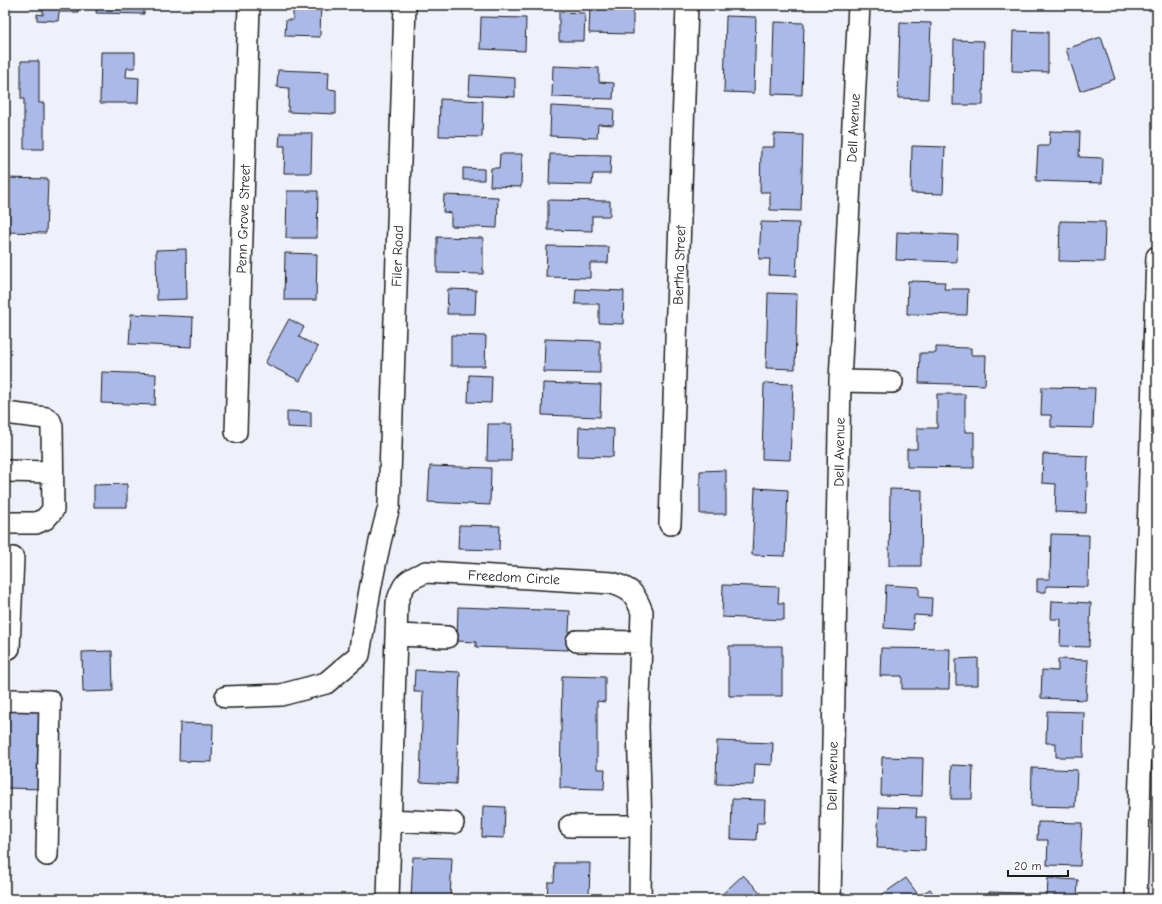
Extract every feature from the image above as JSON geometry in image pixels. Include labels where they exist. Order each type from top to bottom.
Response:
[{"type":"street","name":"Penn Grove Street","points":[[236,432],[249,5]]},
{"type":"street","name":"Filer Road","points":[[226,697],[282,695],[326,683],[359,656],[370,587],[383,526],[389,507],[405,5]]},
{"type":"street","name":"Bertha Street","points":[[670,524],[687,5]]},
{"type":"street","name":"Dell Avenue","points":[[830,899],[840,380],[859,5]]},
{"type":"street","points":[[1136,899],[1149,742],[1157,257]]},
{"type":"street","points":[[840,380],[892,382]]},
{"type":"street","points":[[5,413],[46,418],[50,421],[52,426],[53,510],[45,519],[36,523],[6,523]]},
{"type":"street","points":[[5,471],[52,472]]},
{"type":"street","points":[[5,648],[9,648],[13,558]]},
{"type":"street","name":"Freedom Circle","points":[[388,899],[397,603],[401,590],[410,579],[426,572],[612,583],[626,587],[637,598],[642,612],[638,726],[642,826],[640,899]]},
{"type":"street","points":[[396,635],[447,637]]},
{"type":"street","points":[[577,642],[641,642]]},
{"type":"street","points":[[5,702],[9,700],[50,701],[47,855]]},
{"type":"street","points":[[390,820],[453,823]]},
{"type":"street","points":[[570,826],[642,826]]},
{"type":"building","points":[[43,5],[78,5],[78,12],[59,12],[58,21],[37,20],[37,14],[43,15]]},
{"type":"building","points":[[97,5],[144,5],[144,14],[96,13]]},
{"type":"building","points":[[293,5],[321,5],[320,37],[285,36],[286,20],[293,20]]},
{"type":"building","points":[[590,5],[633,5],[633,34],[589,33]]},
{"type":"building","points":[[559,12],[585,13],[584,41],[559,41]]},
{"type":"building","points":[[726,16],[756,17],[754,93],[724,92]]},
{"type":"building","points":[[481,17],[526,18],[525,51],[480,49]]},
{"type":"building","points":[[774,22],[804,23],[802,95],[772,94]]},
{"type":"building","points":[[900,22],[931,23],[928,99],[898,98]]},
{"type":"building","points":[[1013,31],[1048,32],[1048,72],[1012,71]]},
{"type":"building","points":[[1101,37],[1115,79],[1080,91],[1066,49]]},
{"type":"building","points":[[954,40],[984,41],[983,105],[953,105]]},
{"type":"building","points":[[101,52],[135,52],[135,68],[127,68],[126,77],[139,78],[138,103],[100,103]]},
{"type":"building","points":[[21,61],[39,61],[39,103],[44,103],[44,149],[24,149],[24,99],[21,99]]},
{"type":"building","points":[[553,66],[599,68],[599,82],[614,83],[613,99],[552,97]]},
{"type":"building","points":[[278,70],[329,72],[328,89],[336,90],[336,114],[288,112],[289,88],[277,87]]},
{"type":"building","points":[[470,75],[515,78],[515,97],[469,95]]},
{"type":"building","points":[[440,99],[483,101],[482,137],[439,136]]},
{"type":"building","points":[[551,106],[614,109],[613,125],[598,124],[597,138],[550,136]]},
{"type":"building","points":[[1050,131],[1080,132],[1079,157],[1103,158],[1102,183],[1036,181],[1038,146],[1049,146]]},
{"type":"building","points":[[280,133],[312,133],[311,173],[284,173],[285,146],[279,146]]},
{"type":"building","points":[[774,134],[803,135],[801,211],[770,210],[770,192],[760,192],[761,147],[774,147]]},
{"type":"building","points":[[912,146],[945,147],[943,194],[911,193]]},
{"type":"building","points":[[500,154],[522,154],[521,187],[490,186],[491,168],[499,168]]},
{"type":"building","points":[[550,154],[611,155],[610,174],[593,174],[592,185],[549,184]]},
{"type":"building","points":[[463,168],[484,169],[484,180],[463,180]]},
{"type":"building","points":[[5,178],[48,179],[46,233],[5,232]]},
{"type":"building","points":[[287,191],[318,191],[317,238],[286,238]]},
{"type":"building","points":[[444,195],[498,197],[497,228],[451,226],[451,213],[443,212]]},
{"type":"building","points":[[548,200],[610,201],[610,216],[592,216],[592,231],[548,230]]},
{"type":"building","points":[[1060,221],[1105,222],[1104,262],[1059,261]]},
{"type":"building","points":[[761,222],[799,223],[796,276],[769,275],[770,259],[759,259]]},
{"type":"building","points":[[897,232],[958,235],[957,262],[896,260]]},
{"type":"building","points":[[437,237],[483,238],[483,274],[437,273]]},
{"type":"building","points":[[547,246],[609,247],[608,263],[590,263],[590,278],[546,277]]},
{"type":"building","points":[[186,249],[187,299],[157,300],[156,250]]},
{"type":"building","points":[[285,253],[317,254],[316,300],[284,300]]},
{"type":"building","points":[[908,281],[945,282],[944,289],[968,289],[967,315],[907,314]]},
{"type":"building","points":[[448,289],[476,290],[475,314],[447,314]]},
{"type":"building","points":[[576,289],[624,291],[623,324],[599,323],[599,304],[575,304]]},
{"type":"building","points":[[768,293],[797,294],[795,369],[766,368]]},
{"type":"building","points":[[131,314],[193,317],[192,347],[129,344]]},
{"type":"building","points":[[289,319],[304,327],[299,337],[318,347],[300,381],[265,363]]},
{"type":"building","points":[[451,335],[486,336],[485,366],[451,366]]},
{"type":"building","points":[[545,339],[600,341],[600,373],[544,372]]},
{"type":"building","points":[[936,347],[971,348],[971,355],[986,355],[985,385],[919,383],[920,353],[936,353]]},
{"type":"building","points":[[102,372],[156,374],[155,405],[101,403]]},
{"type":"building","points":[[469,375],[492,376],[491,403],[468,402]]},
{"type":"building","points":[[543,383],[601,385],[600,417],[542,415]]},
{"type":"building","points":[[764,383],[793,384],[790,460],[762,459]]},
{"type":"building","points":[[1042,387],[1095,388],[1093,428],[1051,427],[1051,415],[1041,415]]},
{"type":"building","points":[[937,394],[965,394],[965,432],[974,432],[974,468],[907,467],[907,449],[917,449],[917,428],[937,428]]},
{"type":"building","points":[[287,411],[311,412],[311,428],[287,427]]},
{"type":"building","points":[[488,424],[512,424],[511,461],[487,461]]},
{"type":"building","points":[[579,427],[614,429],[613,457],[578,456]]},
{"type":"building","points":[[1043,454],[1088,456],[1086,513],[1055,512],[1056,484],[1042,483]]},
{"type":"building","points":[[430,466],[491,468],[490,505],[428,502]]},
{"type":"building","points":[[726,470],[726,514],[700,514],[700,471]]},
{"type":"building","points":[[127,484],[127,507],[94,507],[94,485]]},
{"type":"building","points":[[755,488],[788,490],[785,556],[752,555]]},
{"type":"building","points":[[890,489],[922,490],[921,566],[889,566]]},
{"type":"building","points":[[459,525],[500,526],[499,550],[458,549]]},
{"type":"building","points":[[1051,534],[1089,535],[1088,587],[1046,586],[1046,592],[1037,592],[1037,579],[1050,579]]},
{"type":"building","points":[[723,585],[779,587],[778,603],[784,603],[784,620],[722,617]]},
{"type":"building","points":[[886,585],[919,587],[919,597],[932,598],[931,616],[914,615],[913,630],[884,628]]},
{"type":"building","points":[[1052,601],[1091,603],[1089,647],[1060,646],[1061,619],[1051,619]]},
{"type":"building","points":[[458,607],[570,611],[568,650],[476,647],[476,642],[457,641]]},
{"type":"building","points":[[729,646],[782,646],[782,696],[729,696]]},
{"type":"building","points":[[881,648],[950,649],[949,689],[902,689],[902,676],[880,676]]},
{"type":"building","points":[[112,651],[113,691],[83,692],[82,652]]},
{"type":"building","points":[[978,658],[978,685],[956,685],[956,659]]},
{"type":"building","points":[[1058,659],[1088,660],[1086,700],[1041,698],[1042,670],[1058,671]]},
{"type":"building","points":[[415,670],[460,672],[456,784],[420,782],[423,692],[414,692]]},
{"type":"building","points":[[562,676],[605,677],[605,702],[597,701],[597,769],[605,769],[604,789],[560,788]]},
{"type":"building","points":[[5,708],[46,709],[44,789],[5,788]]},
{"type":"building","points":[[1047,711],[1084,712],[1083,757],[1056,757],[1056,743],[1046,743]]},
{"type":"building","points":[[180,723],[213,724],[212,762],[179,761]]},
{"type":"building","points":[[717,741],[773,743],[772,765],[755,764],[754,785],[716,784]]},
{"type":"building","points":[[882,757],[923,758],[922,796],[881,795]]},
{"type":"building","points":[[952,765],[973,766],[972,799],[951,799]]},
{"type":"building","points":[[1032,768],[1077,770],[1075,807],[1031,806]]},
{"type":"building","points":[[732,799],[765,800],[764,823],[757,823],[756,840],[731,839]]},
{"type":"building","points":[[483,806],[505,807],[504,838],[482,837]]},
{"type":"building","points":[[879,807],[917,808],[916,817],[926,817],[925,850],[877,848]]},
{"type":"building","points":[[1038,822],[1082,823],[1080,866],[1047,865],[1048,840],[1037,840]]},
{"type":"building","points":[[413,857],[452,858],[450,899],[411,899]]},
{"type":"building","points":[[555,863],[590,863],[589,899],[547,899],[548,882],[554,882]]},
{"type":"building","points":[[743,875],[767,899],[717,899]]},
{"type":"building","points":[[906,878],[919,896],[930,889],[937,899],[882,899],[880,896]]},
{"type":"building","points":[[1048,878],[1078,880],[1077,899],[1047,899]]},
{"type":"building","points":[[989,892],[1022,893],[1022,899],[989,899]]}]
